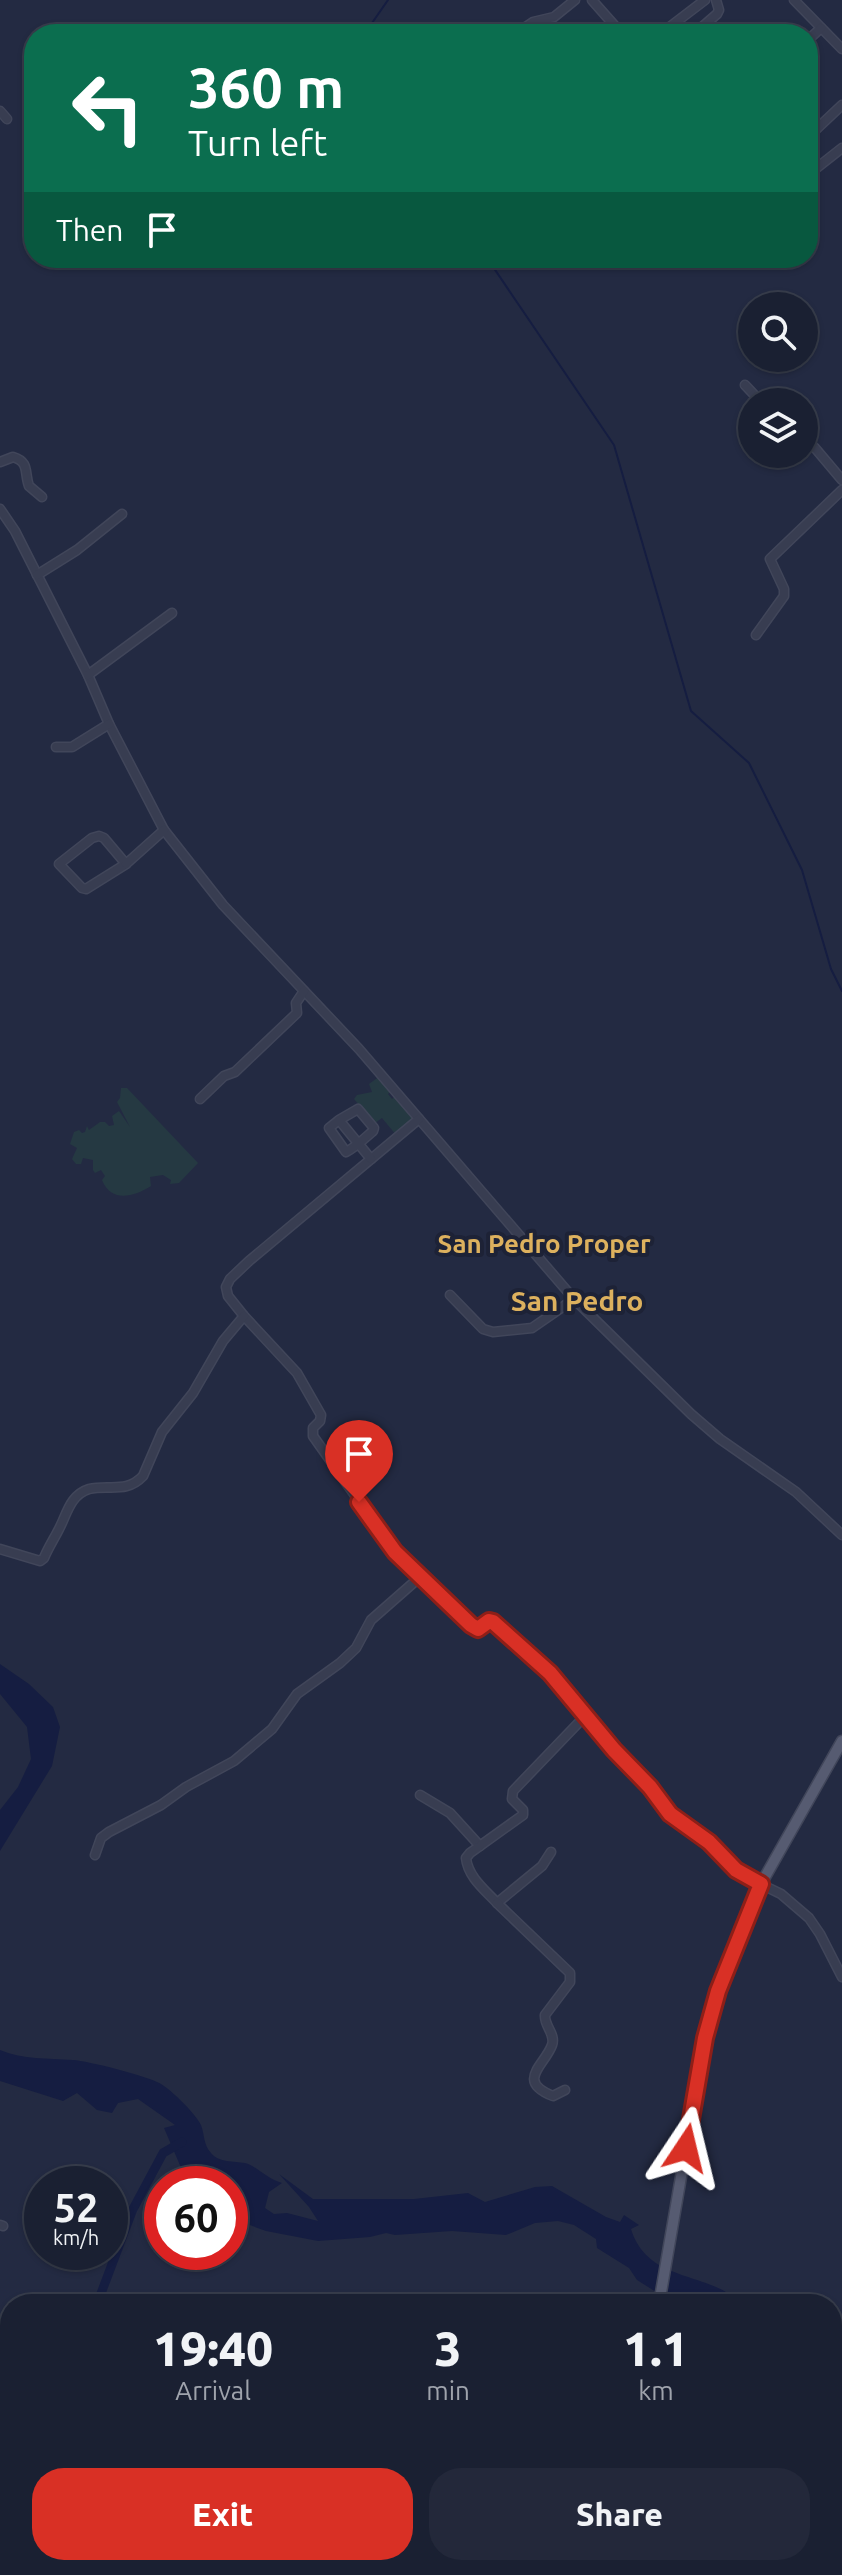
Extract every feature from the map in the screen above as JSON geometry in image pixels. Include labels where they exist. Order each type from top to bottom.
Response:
[{"type":"main road","points":[[661,2294],[705,2038],[734,1945],[761,1884],[842,1741]]},
{"type":"street","points":[[530,24],[554,17],[575,0]]},
{"type":"street","points":[[592,0],[613,24]]},
{"type":"street","points":[[674,24],[705,0]]},
{"type":"street","points":[[706,24],[719,10],[716,0]]},
{"type":"street","points":[[794,0],[817,24]]},
{"type":"street","points":[[818,25],[842,49]]},
{"type":"street","points":[[818,31],[821,28]]},
{"type":"street","points":[[818,128],[842,105]]},
{"type":"street","points":[[0,111],[7,119]]},
{"type":"street","points":[[818,167],[842,148]]},
{"type":"street","points":[[745,385],[748,388]]},
{"type":"street","points":[[818,452],[842,480]]},
{"type":"street","points":[[0,462],[13,457],[22,461],[26,466],[29,486],[42,497]]},
{"type":"street","points":[[756,635],[785,593],[770,559],[842,490]]},
{"type":"street","points":[[0,509],[15,531],[164,830],[223,905],[359,1049],[574,1299],[691,1414],[720,1439],[796,1492],[842,1535]]},
{"type":"street","points":[[37,575],[77,550],[122,514]]},
{"type":"street","points":[[88,675],[172,613]]},
{"type":"street","points":[[56,747],[72,747],[109,724]]},
{"type":"street","points":[[126,864],[99,836],[59,864],[86,889],[126,864],[164,830]]},
{"type":"street","points":[[200,1099],[224,1076],[235,1072],[297,1013],[296,1003],[304,991]]},
{"type":"street","points":[[358,1109],[373,1131],[346,1152],[329,1128],[339,1120],[358,1109]]},
{"type":"street","points":[[419,1119],[230,1279],[226,1287],[228,1296],[297,1373],[321,1415],[313,1428],[313,1436],[395,1552],[474,1628],[481,1628],[491,1621],[521,1645],[550,1673],[670,1814],[709,1842],[736,1870],[781,1894],[809,1918],[842,1977]]},
{"type":"street","points":[[339,1120],[371,1159]]},
{"type":"street","points":[[450,1295],[483,1329],[493,1332],[532,1328],[574,1299]]},
{"type":"street","points":[[0,1549],[40,1561],[71,1502],[79,1494],[90,1489],[125,1488],[137,1482],[143,1476],[165,1426],[193,1393],[223,1341],[244,1316]]},
{"type":"street","points":[[95,1855],[101,1838],[109,1832],[234,1761],[272,1729],[297,1694],[348,1656],[356,1648],[371,1620],[420,1577]]},
{"type":"street","points":[[565,2090],[553,2096],[544,2093],[534,2073],[552,2046],[553,2039],[544,2020],[545,2015],[570,1982],[570,1973],[497,1903],[471,1874],[466,1858],[523,1815],[523,1810],[512,1799],[513,1791],[586,1715]]},
{"type":"street","points":[[420,1795],[450,1813],[480,1846]]},
{"type":"street","points":[[497,1903],[542,1866],[551,1852]]},
{"type":"shaded area","points":[[380,1076],[392,1090],[388,1094],[392,1099],[397,1095],[417,1119],[397,1136],[382,1118],[375,1123],[354,1099],[357,1095],[372,1092],[369,1084]]},
{"type":"shaded area","points":[[121,1088],[127,1088],[198,1163],[179,1183],[170,1184],[171,1180],[163,1175],[150,1177],[151,1186],[144,1190],[117,1195],[106,1187],[101,1170],[95,1173],[93,1160],[83,1158],[81,1164],[76,1164],[72,1159],[77,1148],[70,1144],[74,1132],[85,1132],[87,1126],[89,1130],[100,1122],[114,1125],[112,1116],[119,1111],[130,1127],[117,1102]]},
{"type":"water","points":[[0,1664],[29,1684],[53,1707],[60,1727],[52,1766],[0,1851],[0,1810],[18,1787],[31,1759],[27,1727],[0,1694]]},
{"type":"water","points":[[0,2050],[27,2057],[91,2063],[162,2085],[198,2120],[214,2156],[249,2164],[282,2183],[269,2192],[265,2208],[274,2214],[287,2213],[318,2221],[279,2174],[313,2199],[414,2199],[468,2193],[485,2202],[535,2187],[552,2186],[606,2217],[620,2222],[624,2215],[639,2225],[631,2229],[648,2257],[674,2272],[729,2294],[659,2294],[637,2280],[629,2268],[597,2248],[596,2239],[574,2225],[558,2221],[535,2223],[506,2235],[452,2231],[386,2233],[318,2241],[266,2231],[248,2224],[248,2166],[180,2166],[164,2128],[175,2125],[138,2099],[118,2103],[112,2113],[97,2110],[77,2093],[63,2101],[0,2081]]},
{"type":"waterway","points":[[372,24],[388,0]]},
{"type":"waterway","points":[[494,268],[614,445],[691,711],[749,763],[802,870],[831,969],[842,991]]},
{"type":"waterway","points":[[101,2294],[133,2209],[163,2153],[182,2142]]},
{"type":"district","name":"San Pedro Proper","points":[[544,1243]]},
{"type":"district","name":"San Pedro","points":[[577,1300]]},
{"type":"route","points":[[359,1502],[395,1552],[474,1628],[481,1628],[491,1621],[521,1645],[550,1673],[670,1814],[709,1842],[742,1875],[761,1884],[718,1991],[705,2038],[686,2148]]}]
